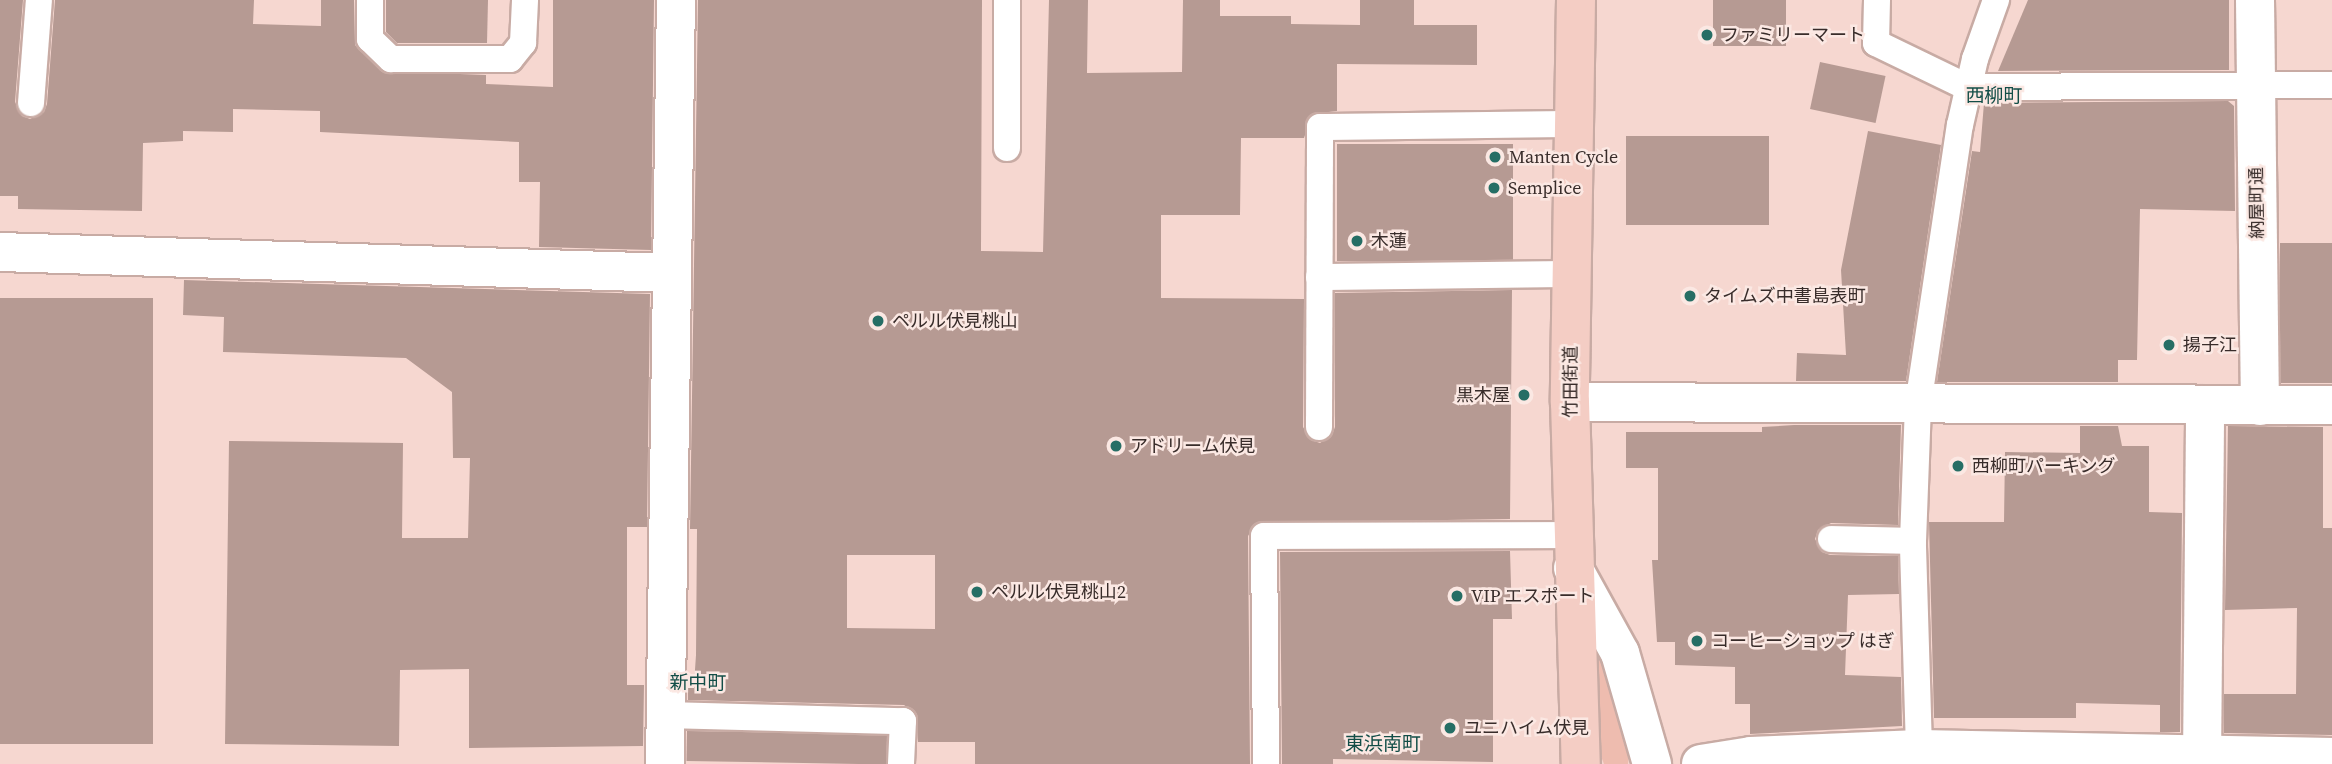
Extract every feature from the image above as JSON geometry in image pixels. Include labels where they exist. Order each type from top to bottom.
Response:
[{"type":"main road","name":"竹田街道","points":[[1576,0],[1570,402],[1581,764]]},
{"type":"street","points":[[665,764],[676,0]]},
{"type":"street","name":"納屋町通","points":[[2255,0],[2260,406]]},
{"type":"street","points":[[0,252],[673,273]]},
{"type":"street","points":[[1570,402],[2332,405]]},
{"type":"street","points":[[2202,760],[2205,405]]},
{"type":"street","points":[[1573,551],[1620,653],[1652,764]]},
{"type":"street","points":[[1701,764],[1751,756],[1919,749],[2202,760],[2332,757]]},
{"type":"lane","points":[[31,103],[39,0]]},
{"type":"lane","points":[[370,0],[370,39],[391,59],[510,59],[523,43],[525,0]]},
{"type":"lane","points":[[1007,0],[1007,148]]},
{"type":"lane","points":[[1877,0],[1876,43],[1967,86],[2332,85]]},
{"type":"lane","points":[[1919,749],[1913,541],[1918,405],[1967,86],[1996,0]]},
{"type":"lane","points":[[1319,427],[1321,127],[1574,124]]},
{"type":"lane","points":[[1319,277],[1572,274]]},
{"type":"lane","points":[[1266,764],[1264,536],[1573,551]]},
{"type":"lane","points":[[1831,539],[1913,541]]},
{"type":"lane","points":[[666,715],[903,720],[901,764]]},
{"type":"shaded area","points":[[1599,654],[1629,753],[1628,764],[1604,764],[1599,751]]},
{"type":"building","points":[[0,0],[23,0],[15,102],[22,116],[30,119],[44,112],[47,104],[55,0],[254,0],[253,24],[321,26],[321,0],[354,0],[355,45],[381,71],[486,75],[486,84],[553,87],[553,0],[654,0],[651,250],[539,247],[540,182],[519,182],[519,142],[320,132],[320,111],[233,109],[233,132],[183,131],[183,141],[143,143],[142,211],[18,209],[18,196],[0,196]]},
{"type":"building","points":[[386,0],[488,0],[487,43],[397,43],[386,32]]},
{"type":"building","points":[[698,0],[982,0],[981,251],[1043,252],[1049,0],[1088,0],[1087,73],[1182,72],[1183,0],[1220,0],[1220,16],[1291,16],[1291,24],[1360,25],[1360,0],[1414,0],[1414,25],[1477,25],[1477,65],[1337,64],[1337,111],[1312,114],[1304,138],[1241,138],[1240,215],[1161,215],[1161,298],[1304,299],[1303,427],[1311,440],[1320,443],[1332,435],[1335,427],[1335,293],[1512,290],[1510,519],[1256,523],[1248,536],[1250,764],[975,764],[975,742],[918,742],[917,714],[904,705],[688,700],[688,684],[694,684],[696,655],[697,529],[690,529]],"holes":[[[847,555],[935,555],[935,629],[847,628]]]},
{"type":"building","points":[[1713,0],[1786,0],[1786,46],[1713,46]]},
{"type":"building","points":[[2028,0],[2229,0],[2229,70],[1998,71]]},
{"type":"building","points":[[1820,62],[1886,76],[1876,123],[1810,109]]},
{"type":"building","points":[[2228,101],[2234,106],[2235,211],[2140,209],[2137,360],[2118,360],[2118,382],[1937,382],[1972,151],[1980,152],[1984,103]]},
{"type":"building","points":[[1868,131],[1941,145],[1906,381],[1796,381],[1797,353],[1846,355],[1841,270]]},
{"type":"building","points":[[1626,136],[1769,136],[1769,225],[1626,225]]},
{"type":"building","points":[[1337,144],[1513,144],[1513,261],[1337,261]]},
{"type":"building","points":[[2280,243],[2332,243],[2332,383],[2280,383]]},
{"type":"building","points":[[184,280],[650,294],[647,527],[627,527],[627,685],[644,685],[643,746],[469,748],[469,669],[400,670],[399,746],[225,744],[229,441],[403,443],[402,538],[468,538],[470,458],[453,458],[452,392],[406,358],[223,352],[224,317],[183,315]]},
{"type":"building","points":[[0,298],[153,298],[153,744],[0,744]]},
{"type":"building","points":[[1901,425],[1898,525],[1831,523],[1818,530],[1815,539],[1822,552],[1830,555],[1898,556],[1899,594],[1848,595],[1845,675],[1901,677],[1902,726],[1750,734],[1750,704],[1735,704],[1735,667],[1675,665],[1675,642],[1657,642],[1652,560],[1658,560],[1658,468],[1626,468],[1626,432],[1762,432],[1762,427]]},
{"type":"building","points":[[2080,426],[2118,426],[2122,446],[2149,446],[2149,512],[2182,513],[2180,732],[2160,732],[2160,705],[2076,703],[2076,718],[1934,718],[1929,522],[2004,522],[2005,452],[2080,453]]},
{"type":"building","points":[[2228,426],[2323,427],[2323,528],[2332,528],[2332,735],[2224,733],[2224,694],[2296,694],[2297,608],[2225,610]]},
{"type":"building","points":[[1510,551],[1512,619],[1493,619],[1493,762],[1333,759],[1333,764],[1282,764],[1280,552]]},
{"type":"building","points":[[687,731],[887,734],[886,764],[686,761]]},
{"type":"place","name":"ファミリーマート","points":[[1707,35]]},
{"type":"place","name":"Manten Cycle","points":[[1495,157]]},
{"type":"place","name":"Semplice","points":[[1494,188]]},
{"type":"place","name":"木蓮","points":[[1357,241]]},
{"type":"place","name":"タイムズ中書島表町","points":[[1690,296]]},
{"type":"place","name":"ペルル伏見桃山","points":[[878,321]]},
{"type":"place","name":"揚子江","points":[[2169,345]]},
{"type":"place","name":"黒木屋","points":[[1524,395]]},
{"type":"place","name":"アドリーム伏見","points":[[1116,446]]},
{"type":"place","name":"西柳町パーキング","points":[[1958,466]]},
{"type":"place","name":"ペルル伏見桃山2","points":[[977,592]]},
{"type":"place","name":"VIP エスポート","points":[[1457,596]]},
{"type":"place","name":"コーヒーショップ はぎ","points":[[1697,641]]},
{"type":"place","name":"ユニハイム伏見","points":[[1450,728]]},
{"type":"district","name":"西柳町","points":[[1994,96]]},
{"type":"district","name":"新中町","points":[[698,683]]},
{"type":"district","name":"東浜南町","points":[[1383,744]]}]
